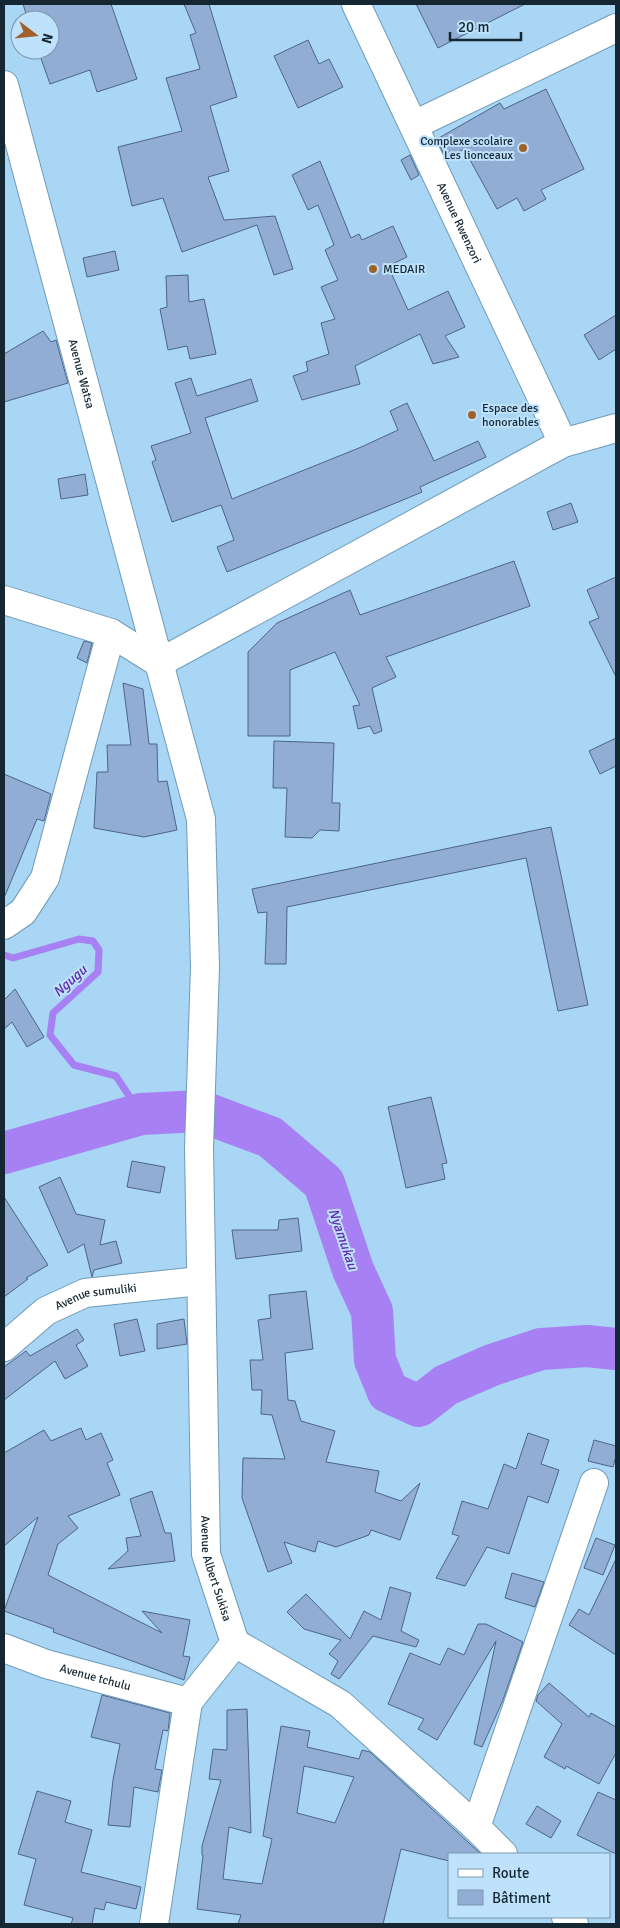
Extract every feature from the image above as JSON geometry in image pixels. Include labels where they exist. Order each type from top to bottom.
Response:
[{"type":"street","name":"Avenue Rwenzori","points":[[356,4],[563,442]]},
{"type":"street","points":[[414,125],[616,28]]},
{"type":"street","name":"Avenue Watsa","points":[[4,85],[201,819],[204,967],[201,1082]]},
{"type":"street","points":[[4,600],[112,633],[159,663],[563,442],[616,428]]},
{"type":"street","points":[[4,925],[23,912],[45,878],[112,633]]},
{"type":"street","name":"Avenue Albert Sukisa","points":[[201,1082],[198,1148],[206,1554],[235,1644]]},
{"type":"street","name":"Avenue sumuliki","points":[[4,1347],[46,1311],[84,1293],[200,1281]]},
{"type":"street","points":[[476,1827],[594,1483]]},
{"type":"street","points":[[154,1924],[188,1702],[235,1644],[340,1704],[476,1827],[502,1853]]},
{"type":"street","name":"Avenue tchulu","points":[[4,1648],[46,1664],[188,1702]]},
{"type":"building","points":[[23,4],[111,4],[137,79],[97,92],[90,70],[50,84],[42,60],[60,60],[60,10],[25,10]]},
{"type":"building","points":[[184,4],[209,4],[237,97],[210,106],[229,171],[208,177],[224,220],[275,216],[293,269],[274,275],[257,225],[182,252],[163,198],[132,206],[118,147],[182,131],[166,78],[200,69],[190,35],[196,33]]},
{"type":"building","points":[[416,4],[525,4],[438,48]]},
{"type":"building","points":[[308,40],[319,64],[329,59],[343,87],[298,108],[274,56]]},
{"type":"building","points":[[546,89],[584,169],[541,190],[546,199],[524,211],[517,198],[497,209],[464,149],[446,159],[437,139],[500,103],[504,109]]},
{"type":"building","points":[[410,155],[419,175],[411,180],[401,160]]},
{"type":"building","points":[[320,161],[351,238],[359,234],[362,240],[393,226],[407,257],[388,266],[408,310],[448,291],[465,327],[445,336],[459,357],[433,364],[420,334],[355,366],[360,384],[302,400],[293,376],[308,371],[306,362],[329,354],[321,323],[335,319],[321,287],[338,280],[325,250],[334,245],[318,205],[308,210],[292,175]]},
{"type":"building","points":[[115,251],[119,270],[87,277],[83,258]]},
{"type":"building","points":[[188,275],[189,302],[204,299],[216,354],[190,359],[187,346],[168,350],[160,309],[167,307],[166,276]]},
{"type":"building","points":[[616,315],[616,349],[599,360],[584,335]]},
{"type":"building","points":[[43,331],[51,342],[56,340],[68,383],[4,402],[4,354]]},
{"type":"building","points":[[191,378],[197,396],[251,379],[258,401],[205,418],[232,499],[359,448],[398,430],[390,411],[407,403],[434,461],[478,441],[486,457],[420,487],[422,492],[227,572],[217,547],[234,540],[221,505],[172,522],[152,462],[156,460],[151,446],[191,433],[175,383]]},
{"type":"building","points":[[85,474],[88,495],[61,499],[58,479]]},
{"type":"building","points":[[571,503],[578,522],[553,530],[547,512]]},
{"type":"building","points":[[514,561],[530,606],[386,657],[396,677],[372,688],[382,731],[374,734],[370,726],[358,729],[353,706],[360,705],[335,652],[290,670],[290,736],[248,736],[248,652],[277,623],[350,590],[360,615]]},
{"type":"building","points":[[616,577],[616,677],[589,622],[599,618],[587,590]]},
{"type":"building","points":[[84,641],[92,643],[87,663],[77,658]]},
{"type":"building","points":[[123,683],[143,689],[149,744],[157,744],[158,782],[167,781],[177,830],[144,837],[94,828],[97,772],[108,772],[107,745],[131,745]]},
{"type":"building","points":[[616,738],[616,766],[600,774],[589,751]]},
{"type":"building","points":[[274,741],[334,743],[332,803],[340,803],[339,831],[320,830],[312,838],[285,837],[287,788],[273,788]]},
{"type":"building","points":[[4,774],[51,794],[44,821],[37,819],[4,898]]},
{"type":"building","points":[[551,827],[588,1005],[558,1011],[526,858],[287,907],[286,964],[265,964],[267,912],[258,913],[252,889]]},
{"type":"building","points":[[15,989],[44,1037],[27,1047],[12,1022],[4,1029],[4,1000]]},
{"type":"building","points":[[431,1097],[447,1163],[442,1164],[445,1179],[406,1188],[388,1107]]},
{"type":"building","points":[[132,1161],[165,1167],[160,1193],[127,1187]]},
{"type":"building","points":[[60,1177],[76,1214],[105,1220],[100,1245],[116,1241],[122,1263],[94,1270],[92,1277],[84,1244],[68,1253],[39,1187]]},
{"type":"building","points":[[4,1197],[48,1265],[26,1278],[28,1279],[4,1297]]},
{"type":"building","points":[[298,1218],[302,1251],[236,1259],[232,1230],[278,1230],[279,1220]]},
{"type":"building","points":[[306,1291],[313,1349],[285,1353],[288,1400],[295,1401],[301,1421],[335,1431],[326,1462],[379,1471],[375,1492],[401,1501],[420,1483],[400,1540],[371,1530],[369,1535],[336,1547],[318,1541],[315,1552],[284,1542],[292,1563],[268,1572],[242,1498],[243,1458],[285,1459],[272,1415],[261,1414],[262,1390],[252,1390],[250,1360],[263,1360],[258,1320],[271,1318],[269,1295]]},
{"type":"building","points":[[137,1319],[145,1351],[120,1356],[114,1324]]},
{"type":"building","points":[[184,1319],[187,1344],[157,1349],[157,1324]]},
{"type":"building","points":[[77,1329],[84,1340],[76,1345],[88,1366],[65,1379],[55,1361],[4,1400],[4,1367],[26,1351],[30,1356]]},
{"type":"building","points":[[81,1428],[86,1440],[101,1433],[113,1460],[107,1463],[120,1495],[68,1516],[78,1528],[58,1544],[48,1575],[162,1633],[142,1611],[190,1620],[183,1656],[190,1657],[184,1680],[53,1632],[54,1629],[4,1611],[38,1517],[4,1546],[4,1453],[44,1430],[51,1441]]},
{"type":"building","points":[[528,1433],[549,1440],[541,1464],[559,1470],[548,1503],[528,1496],[509,1554],[487,1547],[465,1586],[436,1578],[459,1536],[452,1534],[462,1501],[488,1509],[504,1464],[516,1469]]},
{"type":"building","points":[[594,1440],[616,1446],[613,1467],[588,1461]]},
{"type":"building","points":[[152,1491],[165,1533],[171,1533],[175,1561],[108,1569],[128,1551],[126,1538],[141,1536],[130,1499]]},
{"type":"building","points":[[596,1538],[615,1545],[603,1575],[584,1568]]},
{"type":"building","points":[[616,1559],[616,1655],[569,1625],[579,1609],[589,1615]]},
{"type":"building","points":[[512,1573],[544,1582],[535,1607],[505,1598]]},
{"type":"building","points":[[390,1587],[411,1593],[401,1631],[419,1640],[416,1647],[373,1636],[339,1679],[331,1674],[338,1661],[329,1654],[341,1640],[304,1629],[287,1612],[306,1594],[350,1639],[364,1611],[381,1620]]},
{"type":"building","points":[[478,1624],[486,1624],[523,1642],[503,1700],[482,1747],[474,1744],[496,1641],[437,1740],[418,1729],[424,1719],[388,1704],[410,1653],[440,1665],[448,1648],[464,1655]]},
{"type":"building","points":[[549,1683],[589,1717],[591,1713],[616,1727],[616,1753],[599,1784],[566,1766],[565,1769],[544,1757],[562,1724],[536,1701],[538,1695]]},
{"type":"building","points":[[102,1695],[170,1713],[168,1731],[163,1730],[155,1769],[162,1770],[158,1792],[134,1787],[130,1827],[108,1825],[113,1780],[120,1744],[91,1737]]},
{"type":"building","points":[[247,1709],[251,1833],[229,1827],[223,1879],[262,1884],[272,1839],[263,1836],[281,1726],[310,1731],[307,1747],[359,1759],[362,1750],[370,1752],[480,1853],[448,1853],[448,1861],[401,1849],[383,1924],[238,1924],[241,1915],[197,1909],[203,1855],[202,1846],[221,1780],[209,1779],[213,1749],[227,1750],[227,1710]],"holes":[[[304,1766],[354,1777],[335,1823],[297,1813]]]},
{"type":"building","points":[[37,1791],[71,1801],[65,1822],[92,1830],[81,1872],[141,1887],[136,1909],[106,1902],[104,1910],[95,1908],[92,1924],[71,1924],[73,1918],[24,1905],[36,1859],[18,1854]]},
{"type":"building","points":[[598,1792],[616,1800],[616,1854],[577,1835]]},
{"type":"building","points":[[537,1806],[561,1821],[551,1838],[526,1824]]},
{"type":"waterway","name":"Ngugu","points":[[4,955],[13,958],[79,939],[93,941],[99,950],[98,972],[53,1013],[50,1035],[74,1065],[116,1076],[141,1114]]},
{"type":"waterway","name":"Nyamukau","points":[[4,1153],[141,1114],[200,1111],[270,1137],[324,1183],[353,1270],[372,1311],[375,1360],[388,1392],[419,1406],[446,1385],[492,1365],[541,1349],[587,1346],[616,1349]]},
{"type":"place","name":"Complexe scolaire Les lionceaux","points":[[523,148]]},
{"type":"place","name":"MEDAIR","points":[[373,269]]},
{"type":"place","name":"Espace des honorables","points":[[472,415]]}]
